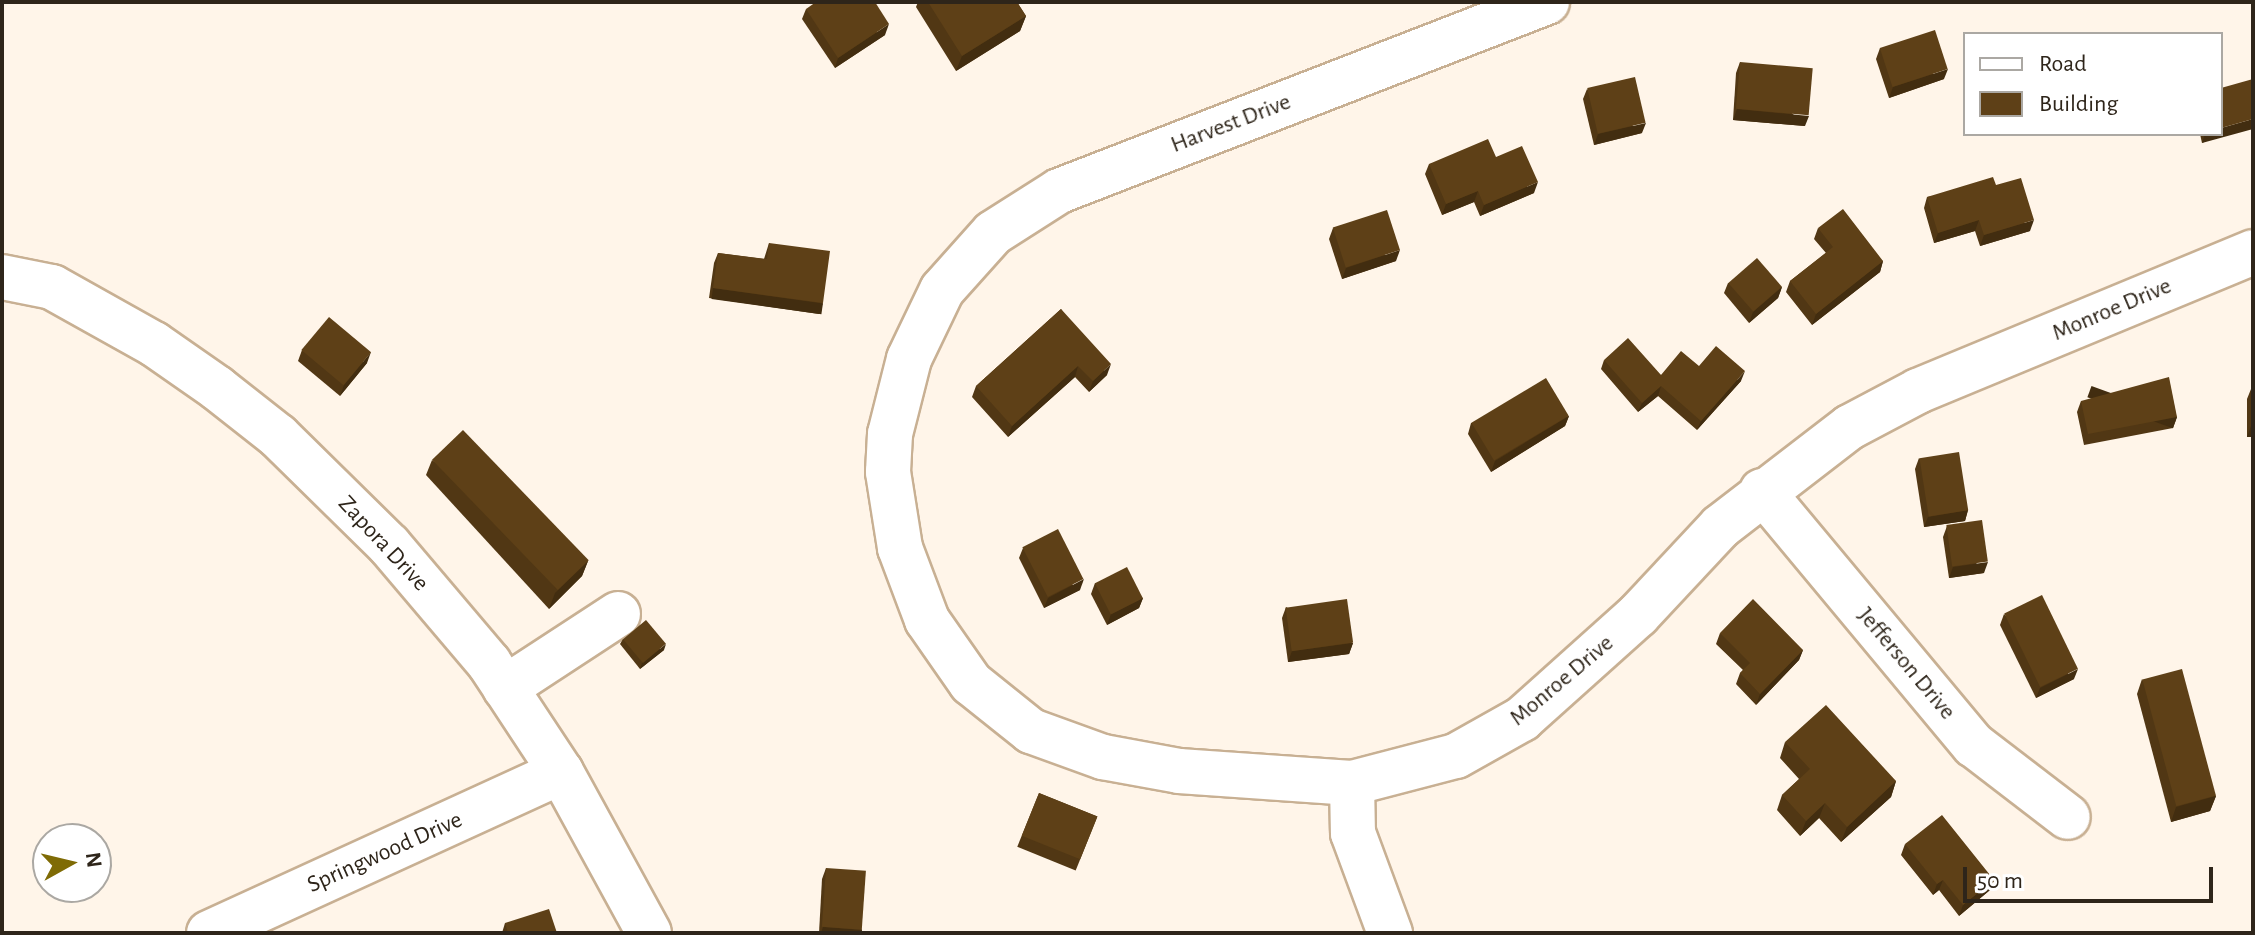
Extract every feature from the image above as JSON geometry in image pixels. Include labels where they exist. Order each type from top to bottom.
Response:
[{"type":"street","name":"Harvest Drive","points":[[942,290],[993,233],[1059,191],[1547,2]]},
{"type":"street","name":"Monroe Drive","points":[[942,290],[909,359],[890,434],[888,472],[900,548],[927,620],[971,683],[1031,731],[1103,757],[1179,771],[1352,783],[1456,756],[1522,719],[1638,615],[1720,527],[1762,491],[1850,427],[1918,391],[2253,252]]},
{"type":"street","name":"Zapora Drive","points":[[2,277],[52,287],[154,344],[278,436],[389,545],[505,688],[561,772],[649,933]]},
{"type":"street","name":"Jefferson Drive","points":[[1762,491],[1974,745],[2068,817]]},
{"type":"street","points":[[505,688],[618,614]]},
{"type":"street","name":"Springwood Drive","points":[[209,933],[561,772]]},
{"type":"street","points":[[1352,783],[1353,833],[1390,933]]},
{"type":"building","points":[[816,2],[875,2],[889,24],[838,58],[806,9]]},
{"type":"building","points":[[928,2],[1017,2],[1026,16],[962,56]]},
{"type":"building","points":[[1935,30],[1948,69],[1893,87],[1880,48]]},
{"type":"building","points":[[1740,62],[1813,68],[1809,115],[1736,109]]},
{"type":"building","points":[[1635,77],[1646,123],[1598,134],[1587,88]]},
{"type":"building","points":[[2253,79],[2253,119],[2223,127],[2223,87]]},
{"type":"building","points":[[1488,139],[1496,157],[1522,146],[1538,182],[1484,205],[1478,191],[1446,204],[1429,164]]},
{"type":"building","points":[[1993,177],[1996,185],[2021,178],[2034,220],[1984,235],[1979,220],[1938,233],[1927,197]]},
{"type":"building","points":[[1843,209],[1883,261],[1816,314],[1790,281],[1833,247],[1818,228]]},
{"type":"building","points":[[1387,210],[1400,250],[1346,268],[1333,228]]},
{"type":"building","points":[[769,243],[830,251],[823,303],[713,288],[718,253],[767,259]]},
{"type":"building","points":[[1757,258],[1782,287],[1753,312],[1728,283]]},
{"type":"building","points":[[1061,309],[1111,364],[1093,381],[1078,366],[1012,426],[976,386]]},
{"type":"building","points":[[329,317],[371,352],[343,385],[301,350]]},
{"type":"building","points":[[1628,338],[1661,375],[1681,351],[1699,366],[1716,346],[1745,371],[1701,421],[1661,386],[1642,403],[1604,360]]},
{"type":"building","points":[[2169,377],[2177,417],[2088,434],[2081,401]]},
{"type":"building","points":[[1546,378],[1569,416],[1494,461],[1471,423]]},
{"type":"building","points":[[2253,389],[2253,426],[2251,426]]},
{"type":"building","points":[[463,430],[589,560],[558,590],[432,460]]},
{"type":"building","points":[[1959,452],[1968,510],[1929,517],[1919,458]]},
{"type":"building","points":[[1982,520],[1988,562],[1952,567],[1946,525]]},
{"type":"building","points":[[1058,529],[1083,579],[1048,597],[1022,547]]},
{"type":"building","points":[[1127,567],[1143,598],[1111,615],[1095,583]]},
{"type":"building","points":[[2042,595],[2078,669],[2040,687],[2004,613]]},
{"type":"building","points":[[1347,599],[1353,643],[1292,651],[1286,608]]},
{"type":"building","points":[[1753,599],[1803,650],[1760,694],[1740,673],[1750,663],[1720,633]]},
{"type":"building","points":[[646,620],[666,644],[643,663],[623,639]]},
{"type":"building","points":[[2182,669],[2216,796],[2176,806],[2142,680]]},
{"type":"building","points":[[1826,705],[1896,781],[1847,827],[1825,803],[1806,821],[1782,795],[1810,769],[1785,742]]},
{"type":"building","points":[[1039,793],[1097,817],[1080,859],[1022,836]]},
{"type":"building","points":[[1942,815],[1994,880],[1963,905],[1943,880],[1937,884],[1905,844]]},
{"type":"building","points":[[826,868],[866,871],[862,930],[822,927]]},
{"type":"building","points":[[549,909],[557,933],[508,933],[505,923]]}]
